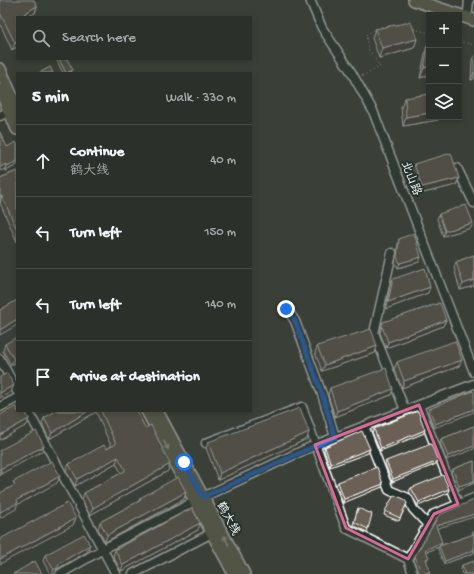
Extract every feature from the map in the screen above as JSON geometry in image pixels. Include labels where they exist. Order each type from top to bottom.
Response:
[{"type":"main road","points":[[414,0],[471,11]]},
{"type":"main road","points":[[435,0],[471,11]]},
{"type":"main road","points":[[0,69],[16,126]]},
{"type":"main road","points":[[0,90],[11,110]]},
{"type":"main road","name":"鹤大线","points":[[148,412],[244,574]]},
{"type":"main road","name":"鹤大线","points":[[157,412],[199,499],[212,533],[234,574]]},
{"type":"street","name":"北山路","points":[[310,0],[322,28],[356,79],[373,111],[474,372]]},
{"type":"street","points":[[457,168],[474,203]]},
{"type":"street","points":[[392,253],[374,333],[405,410]]},
{"type":"street","points":[[286,309],[295,321],[322,394],[335,437]]},
{"type":"street","points":[[0,359],[16,389]]},
{"type":"street","points":[[60,574],[103,549],[199,499],[315,445],[474,384]]},
{"type":"street","points":[[0,407],[16,399]]},
{"type":"street","points":[[419,405],[458,504]]},
{"type":"street","points":[[206,442],[302,407],[346,528],[408,558],[413,574]]},
{"type":"street","points":[[29,412],[116,574]]},
{"type":"street","points":[[364,426],[389,490],[408,498],[413,509],[428,524]]},
{"type":"street","points":[[408,558],[434,514],[474,498]]},
{"type":"street","points":[[133,574],[212,533]]},
{"type":"path","points":[[356,79],[380,67],[368,48],[366,35],[376,29],[397,24],[402,25]]},
{"type":"path","points":[[414,29],[426,32]]},
{"type":"path","points":[[462,42],[474,45]]},
{"type":"path","points":[[403,316],[445,299]]},
{"type":"highlighted area","points":[[419,405],[458,504],[434,514],[408,559],[346,528],[315,445]]},
{"type":"building","points":[[0,0],[34,0],[37,6],[24,14],[25,16],[16,16],[15,43],[0,13]]},
{"type":"building","points":[[411,22],[417,39],[382,48],[375,29]]},
{"type":"building","points":[[60,60],[68,60],[73,70],[66,72]]},
{"type":"building","points":[[50,67],[52,72],[41,72]]},
{"type":"building","points":[[426,94],[426,114],[406,117],[405,98]]},
{"type":"building","points":[[0,132],[7,147],[16,142],[16,162],[7,166],[6,164],[0,167]]},
{"type":"building","points":[[451,153],[459,178],[422,187],[414,164]]},
{"type":"building","points":[[16,171],[16,228],[2,196],[0,197],[0,178]]},
{"type":"building","points":[[466,205],[473,223],[445,231],[439,214]]},
{"type":"building","points":[[414,233],[421,257],[400,263],[397,258],[399,239]]},
{"type":"building","points":[[474,255],[474,280],[463,284],[456,262]]},
{"type":"building","points":[[425,268],[430,287],[388,302],[393,279]]},
{"type":"building","points":[[16,301],[16,320],[0,330],[0,310]]},
{"type":"building","points":[[440,303],[446,320],[388,342],[382,326],[383,322]]},
{"type":"building","points":[[371,329],[377,346],[325,365],[317,346]]},
{"type":"building","points":[[16,338],[16,358],[14,359],[5,344]]},
{"type":"building","points":[[455,341],[462,360],[404,381],[397,362]]},
{"type":"building","points":[[386,368],[393,389],[337,411],[330,388]]},
{"type":"building","points":[[7,373],[14,385],[0,393],[0,377]]},
{"type":"building","points":[[473,391],[474,409],[435,424],[429,409]]},
{"type":"building","points":[[16,407],[16,412],[26,412],[29,419],[0,435],[0,415]]},
{"type":"building","points":[[300,408],[309,432],[220,473],[208,442]]},
{"type":"building","points":[[418,411],[425,430],[381,448],[374,429]]},
{"type":"building","points":[[54,412],[86,412],[52,433],[44,418]]},
{"type":"building","points":[[101,412],[137,412],[145,428],[151,425],[170,464],[93,508],[84,493],[125,471],[125,469],[118,457],[77,479],[69,464],[104,445],[107,449],[116,444]]},
{"type":"building","points":[[474,426],[474,446],[448,456],[441,439]]},
{"type":"building","points":[[36,431],[44,446],[0,469],[0,450]]},
{"type":"building","points":[[362,431],[370,449],[331,464],[325,447]]},
{"type":"building","points":[[431,444],[438,461],[393,479],[386,461]]},
{"type":"building","points":[[52,461],[60,476],[17,500],[18,503],[0,512],[0,493],[15,485],[13,482]]},
{"type":"building","points":[[474,461],[474,481],[459,486],[453,469]]},
{"type":"building","points":[[377,467],[383,484],[344,499],[338,482]]},
{"type":"building","points":[[443,475],[449,489],[419,502],[411,488]]},
{"type":"building","points":[[178,477],[186,492],[107,535],[100,522],[141,500],[140,498]]},
{"type":"building","points":[[394,495],[404,499],[407,503],[400,518],[385,511]]},
{"type":"building","points":[[474,500],[474,514],[436,526],[442,542],[425,550],[429,557],[426,559],[430,571],[424,574],[418,574],[420,569],[415,556],[439,515]]},
{"type":"building","points":[[67,503],[76,518],[0,559],[0,539]]},
{"type":"building","points":[[192,508],[200,523],[123,565],[115,550]]},
{"type":"building","points":[[358,508],[372,514],[368,529],[354,522]]},
{"type":"building","points":[[84,534],[90,545],[60,563],[54,570],[45,555]]},
{"type":"building","points":[[474,534],[474,550],[445,561],[439,546]]},
{"type":"building","points":[[35,561],[42,574],[13,574]]},
{"type":"building","points":[[474,561],[474,574],[465,574],[462,565]]},
{"type":"route","points":[[184,462],[203,497],[335,437],[322,394],[295,321],[286,309]]}]
